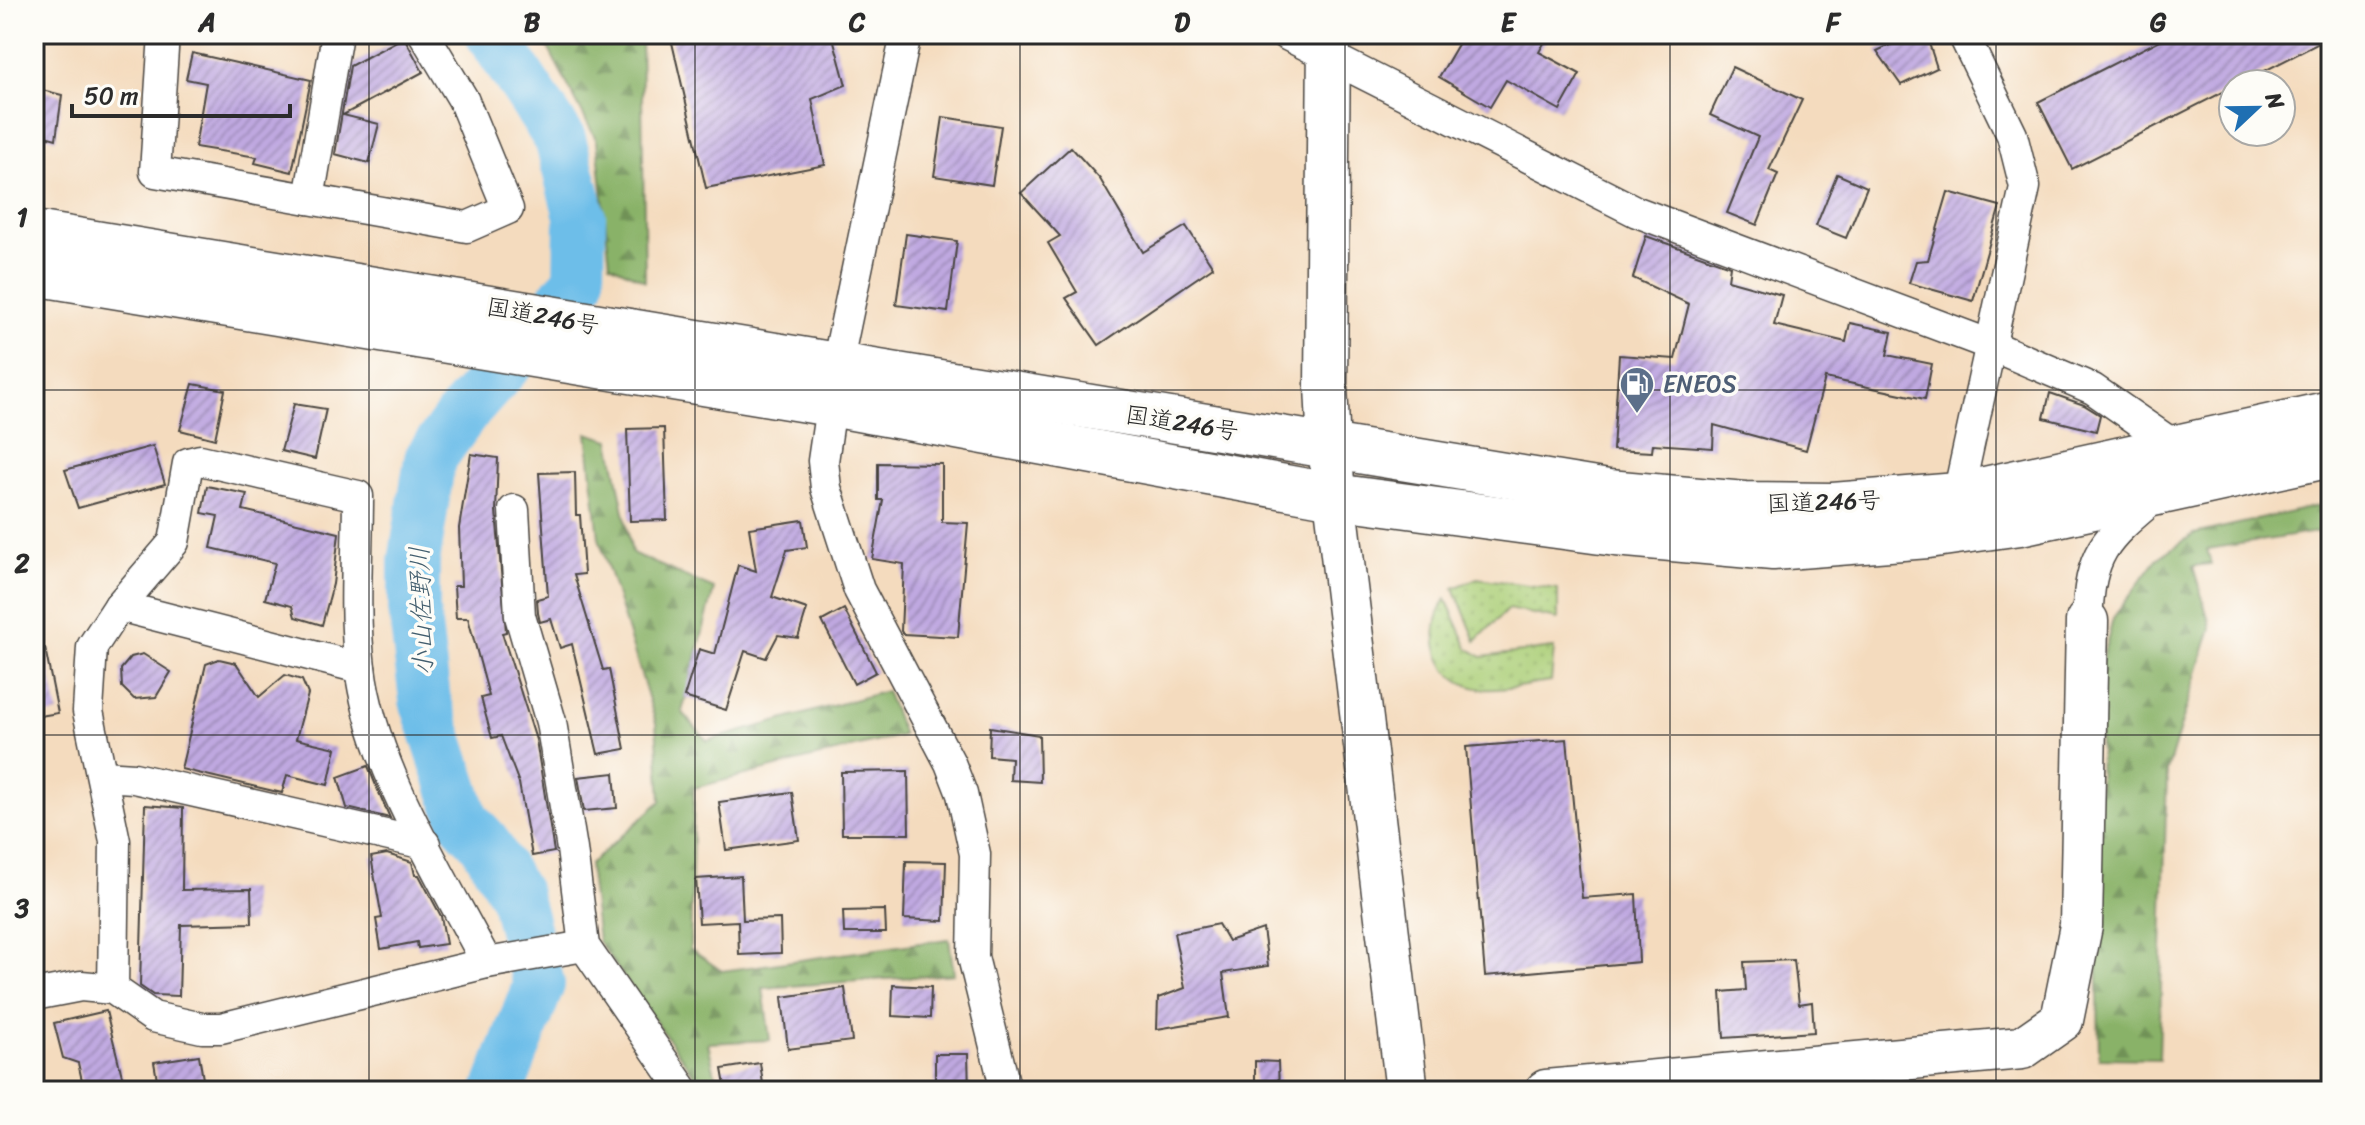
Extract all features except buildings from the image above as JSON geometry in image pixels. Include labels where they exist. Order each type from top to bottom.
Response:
[{"type":"highway","name":"国道246号","points":[[34,233],[482,306],[647,354]]},
{"type":"highway","name":"国道246号","points":[[34,273],[454,340],[647,354],[834,385],[1329,447],[1608,492],[1745,504],[1833,505],[1958,495],[2331,413]]},
{"type":"highway","name":"国道246号","points":[[834,385],[1334,496],[1616,534],[1773,548],[1928,536],[2020,523],[2331,455]]},
{"type":"street","points":[[164,34],[155,172],[467,227],[508,209],[463,99],[424,34]]},
{"type":"street","points":[[309,199],[337,34]]},
{"type":"street","points":[[906,34],[834,385],[823,461],[829,506],[859,590],[950,763],[971,823],[977,888],[973,957],[1006,1091]]},
{"type":"street","points":[[1285,34],[1328,46],[1637,212],[1988,344],[2093,389],[2178,448]]},
{"type":"street","points":[[1958,495],[1988,344],[2025,187],[2012,135],[1963,34]]},
{"type":"street","points":[[1328,46],[1326,386],[1329,447],[1407,1091]]},
{"type":"street","points":[[113,989],[115,841],[88,711],[92,647],[119,606],[174,542],[188,463],[200,460],[358,496],[360,668],[374,731],[425,844],[494,962]]},
{"type":"street","points":[[1546,1091],[2022,1048],[2062,1020],[2081,926],[2089,586],[2099,552],[2110,535],[2156,495]]},
{"type":"street","points":[[514,510],[520,616],[551,722],[572,849],[578,948],[684,1091]]},
{"type":"street","points":[[119,606],[360,668]]},
{"type":"street","points":[[103,776],[134,778],[425,844]]},
{"type":"street","points":[[34,995],[81,986],[113,989],[153,1017],[202,1028],[221,1028],[494,962],[578,948]]},
{"type":"green space","points":[[541,34],[641,34],[645,281],[610,264],[597,141]]},
{"type":"green space","points":[[587,433],[610,440],[632,553],[714,589],[682,712],[707,741],[886,691],[903,735],[694,788],[690,949],[722,971],[949,939],[954,974],[763,988],[770,1040],[708,1043],[716,1079],[702,1086],[598,941],[589,865],[661,801],[656,723],[599,538]]},
{"type":"green space","points":[[2331,503],[2331,530],[2207,549],[2211,564],[2193,566],[2211,628],[2167,771],[2159,1059],[2099,1058],[2097,924],[2101,664],[2113,618],[2157,559],[2194,534]]},
{"type":"green space","points":[[1477,578],[1558,589],[1558,619],[1508,609],[1476,641],[1454,588]]},
{"type":"green space","points":[[1446,599],[1468,648],[1482,657],[1554,648],[1551,682],[1483,689],[1467,685],[1454,677],[1445,667],[1436,641],[1439,612]]},
{"type":"waterway","name":"小山佐野川","points":[[491,34],[560,139],[580,216],[579,282],[463,413],[430,459],[414,562],[414,609],[425,700],[464,821],[484,842],[515,895],[539,984],[498,1091]]},
{"type":"place","name":"ENEOS","points":[[1637,415]]}]
